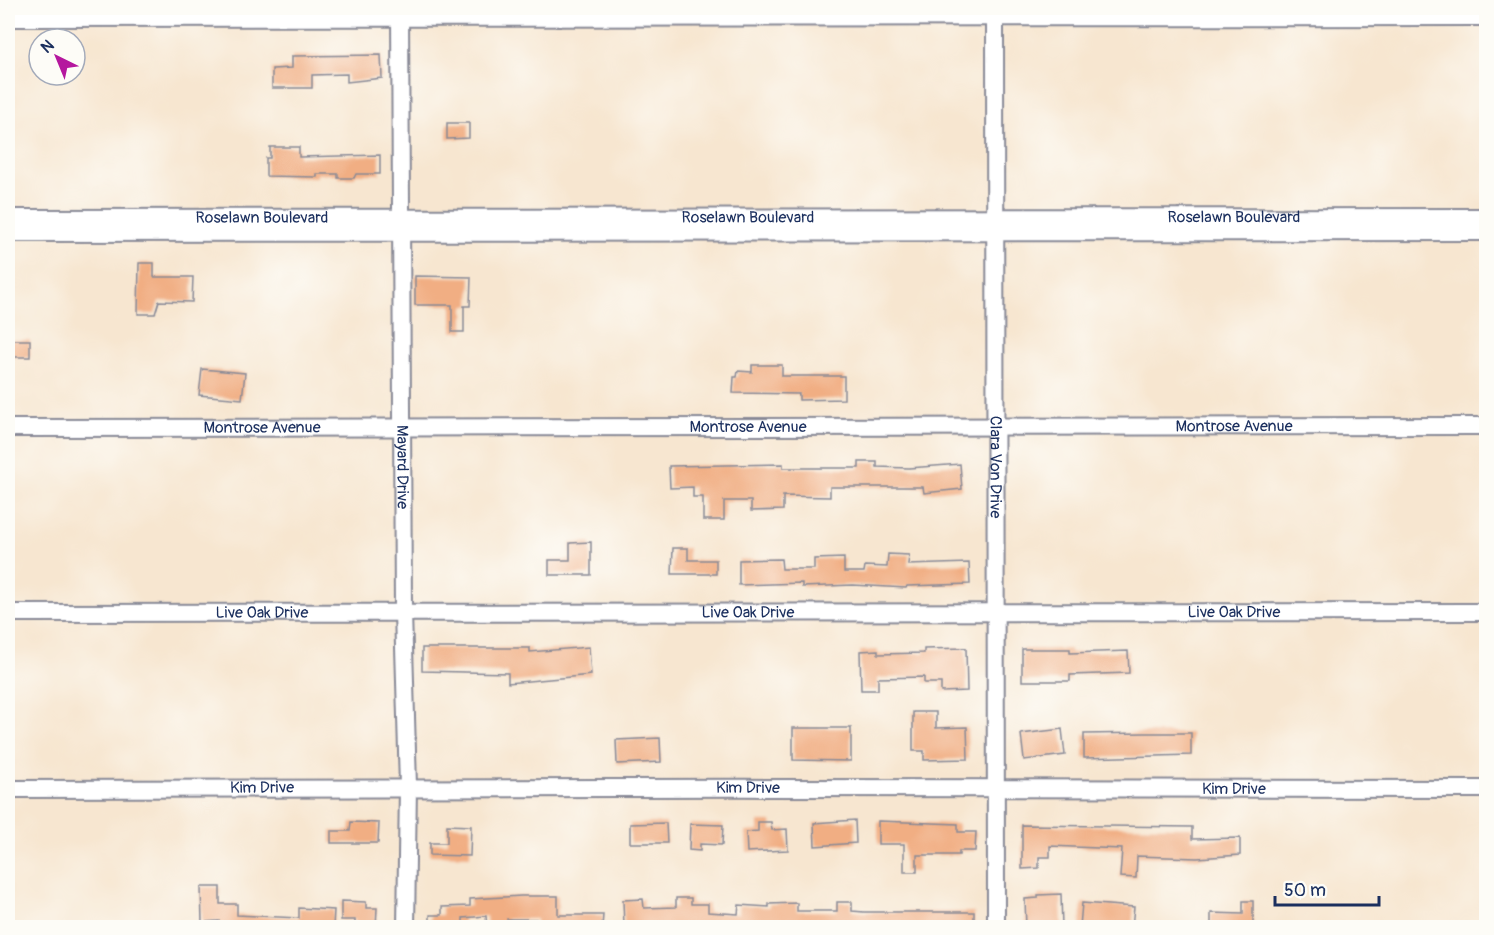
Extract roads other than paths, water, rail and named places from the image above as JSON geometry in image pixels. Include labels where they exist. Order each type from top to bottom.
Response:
[{"type":"street","points":[[8,18],[400,12],[1371,12],[1486,16]]},
{"type":"street","name":"Mayard Drive","points":[[400,12],[400,225],[404,428],[403,612],[408,786],[406,927]]},
{"type":"street","name":"Clara Von Drive","points":[[995,12],[996,927]]},
{"type":"street","name":"Roselawn Boulevard","points":[[8,218],[74,225],[1165,225],[1326,224],[1486,217]]},
{"type":"street","name":"Roselawn Boulevard","points":[[1326,224],[1486,232]]},
{"type":"street","name":"Roselawn Boulevard","points":[[8,234],[74,225]]},
{"type":"street","name":"Montrose Avenue","points":[[8,428],[1486,426]]},
{"type":"street","name":"Live Oak Drive","points":[[8,613],[1486,612]]},
{"type":"street","name":"Kim Drive","points":[[8,789],[408,786],[845,790],[1486,789]]}]
